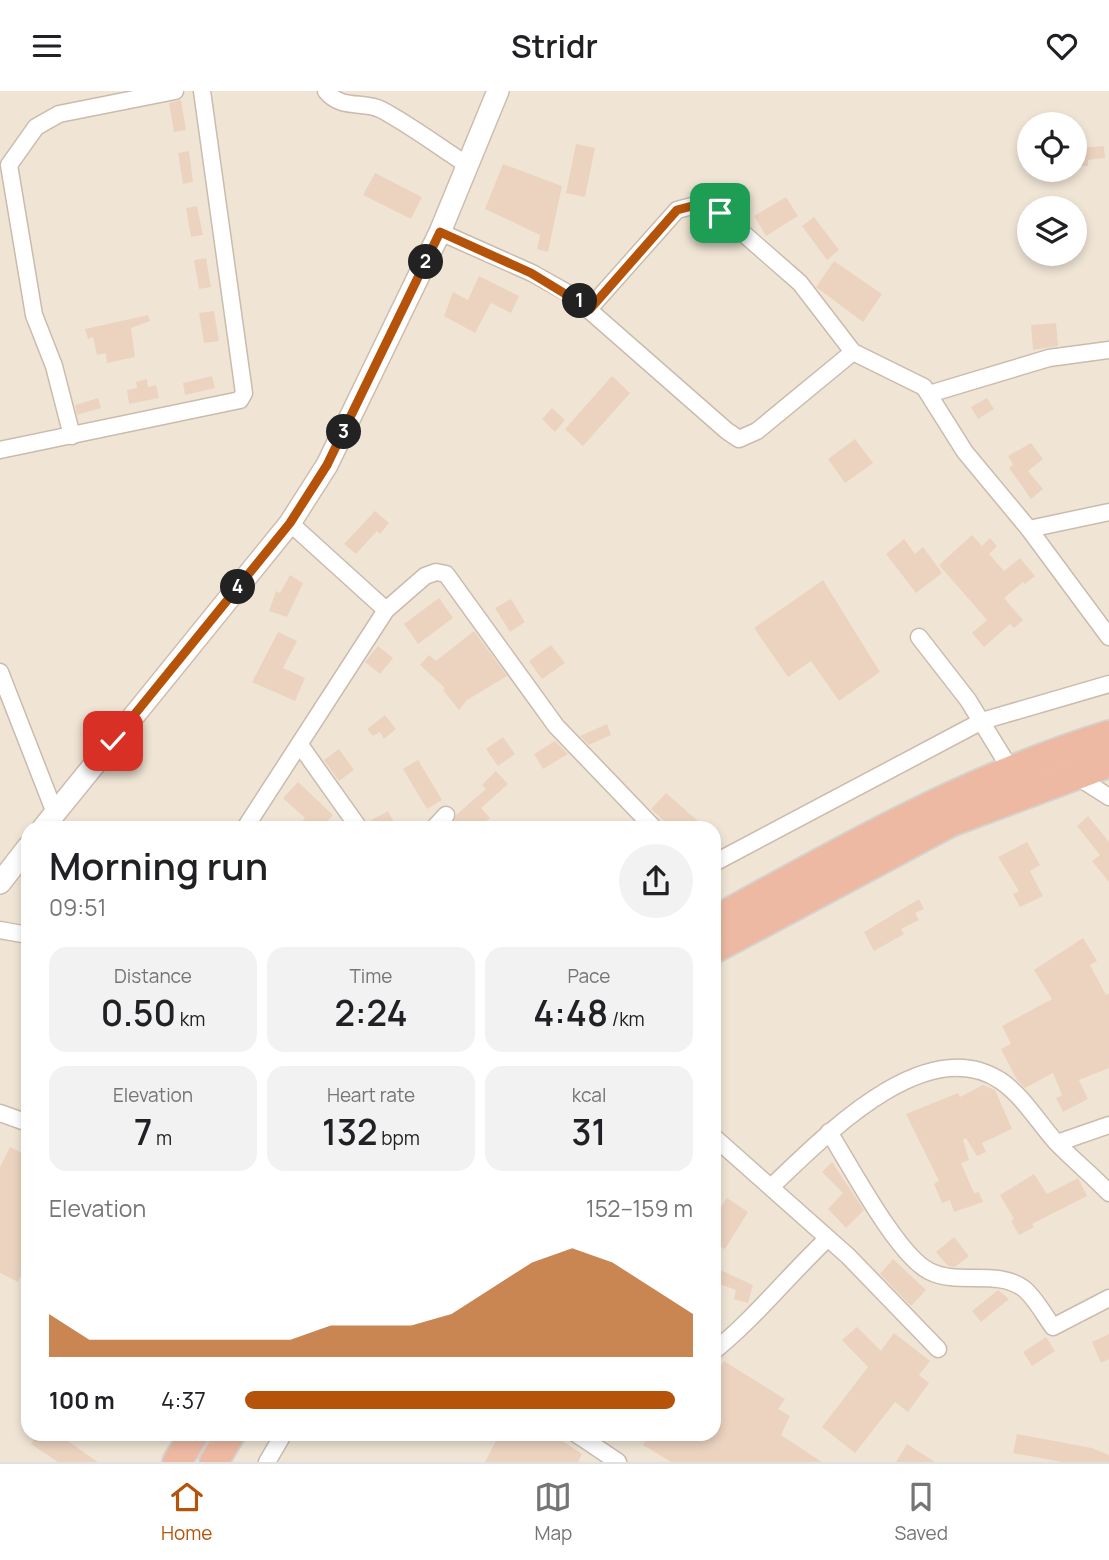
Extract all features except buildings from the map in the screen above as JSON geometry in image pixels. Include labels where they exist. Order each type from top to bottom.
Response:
[{"type":"highway","points":[[721,944],[924,807],[1011,770],[1109,735]]},
{"type":"highway","points":[[721,918],[846,862],[1073,774],[1109,763]]},
{"type":"highway","points":[[177,1462],[190,1441]]},
{"type":"highway","points":[[214,1462],[226,1441]]},
{"type":"street","points":[[72,436],[54,366],[34,315],[4,165],[36,127],[59,114],[175,91]]},
{"type":"street","points":[[0,450],[234,403],[240,400],[244,393],[202,91]]},
{"type":"street","points":[[326,91],[332,98],[340,101],[381,109],[466,164]]},
{"type":"street","points":[[49,820],[290,523],[327,465],[440,232],[498,91]]},
{"type":"street","points":[[590,309],[677,210],[696,205],[720,213],[800,283],[853,352],[924,387],[965,452],[1029,529],[1109,637]]},
{"type":"street","points":[[440,232],[531,273],[590,309],[739,439],[757,431],[853,352]]},
{"type":"street","points":[[929,394],[1049,358],[1109,350]]},
{"type":"street","points":[[1029,529],[1109,512]]},
{"type":"street","points":[[290,523],[386,610]]},
{"type":"street","points":[[251,821],[386,610],[425,576],[436,572],[446,575],[556,726],[647,821]]},
{"type":"street","points":[[919,637],[982,721],[1011,770]]},
{"type":"street","points":[[0,672],[49,820]]},
{"type":"street","points":[[721,859],[982,721],[1109,684]]},
{"type":"street","points":[[300,745],[354,821]]},
{"type":"street","points":[[1073,774],[1109,797]]},
{"type":"street","points":[[440,821],[446,815]]},
{"type":"street","points":[[0,883],[21,856]]},
{"type":"street","points":[[0,930],[21,934]]},
{"type":"street","points":[[771,1187],[829,1132],[898,1082],[945,1070],[979,1070],[1003,1082],[1057,1143],[1109,1193]]},
{"type":"street","points":[[0,1113],[21,1120]]},
{"type":"street","points":[[1057,1143],[1109,1125]]},
{"type":"street","points":[[829,1132],[905,1252],[928,1271],[952,1279],[1002,1280],[1023,1288],[1053,1327],[1109,1298]]},
{"type":"street","points":[[721,1143],[827,1239],[938,1349]]},
{"type":"street","points":[[721,1346],[734,1336],[783,1281],[827,1239]]},
{"type":"street","points":[[267,1462],[279,1441]]},
{"type":"street","points":[[589,1441],[618,1462]]},
{"type":"shaded area","points":[[0,91],[1109,91],[1109,1462],[0,1462]]},
{"type":"route","points":[[113,741],[290,523],[327,465],[440,232],[531,273],[573,296],[590,309],[677,210],[696,205],[720,213]]}]
